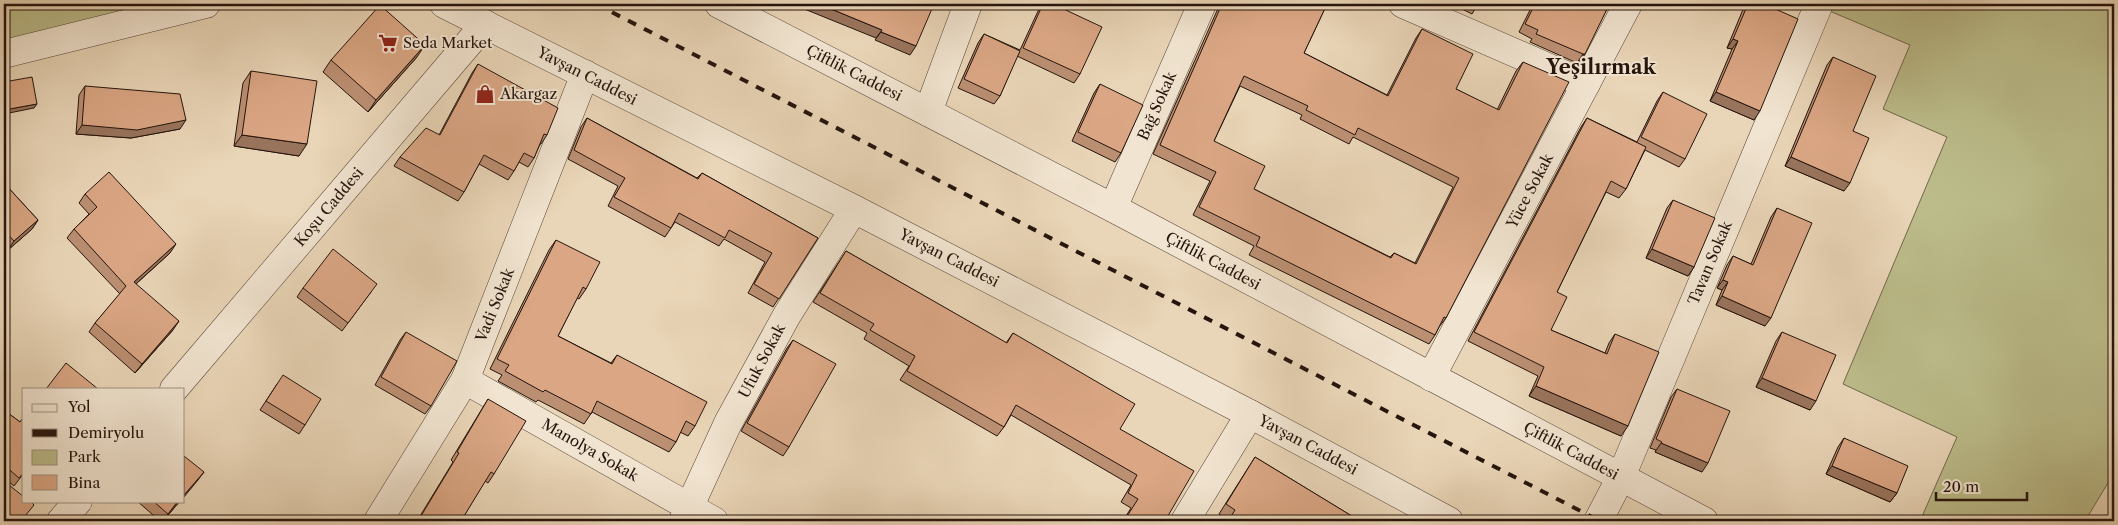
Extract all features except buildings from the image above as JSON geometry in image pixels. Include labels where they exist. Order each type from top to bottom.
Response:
[{"type":"street","points":[[4,54],[206,4]]},
{"type":"street","name":"Yavşan Caddesi","points":[[444,4],[854,209],[1250,414],[1449,521]]},
{"type":"street","name":"Çiftlik Caddesi","points":[[719,4],[1113,208],[1704,521]]},
{"type":"street","points":[[928,112],[968,4]]},
{"type":"street","name":"Bağ Sokak","points":[[1113,208],[1202,4]]},
{"type":"street","points":[[1403,4],[1586,84]]},
{"type":"street","name":"Yüce Sokak","points":[[1431,377],[1628,4]]},
{"type":"street","name":"Tavan Sokak","points":[[1598,521],[1621,477],[1819,4]]},
{"type":"street","name":"Koşu Caddesi","points":[[175,388],[485,24]]},
{"type":"street","name":"Vadi Sokak","points":[[378,521],[466,380],[585,74]]},
{"type":"street","name":"Ufuk Sokak","points":[[687,514],[728,423],[787,315],[854,209]]},
{"type":"street","name":"Manolya Sokak","points":[[466,380],[687,514],[714,521]]},
{"type":"street","points":[[1185,521],[1250,414]]},
{"type":"street","points":[[61,521],[77,502]]},
{"type":"green space","points":[[4,4],[206,4],[4,54]]},
{"type":"green space","points":[[1813,4],[2114,4],[2114,473],[2085,521],[1920,521],[1957,437],[1843,384],[1947,137],[1883,109],[1910,45]]},
{"type":"railway","points":[[596,4],[1600,521]]},
{"type":"place","name":"Seda Market","points":[[388,43]]},
{"type":"place","name":"Akargaz","points":[[485,94]]},
{"type":"district","name":"Yeşilırmak","points":[[1601,67]]}]
